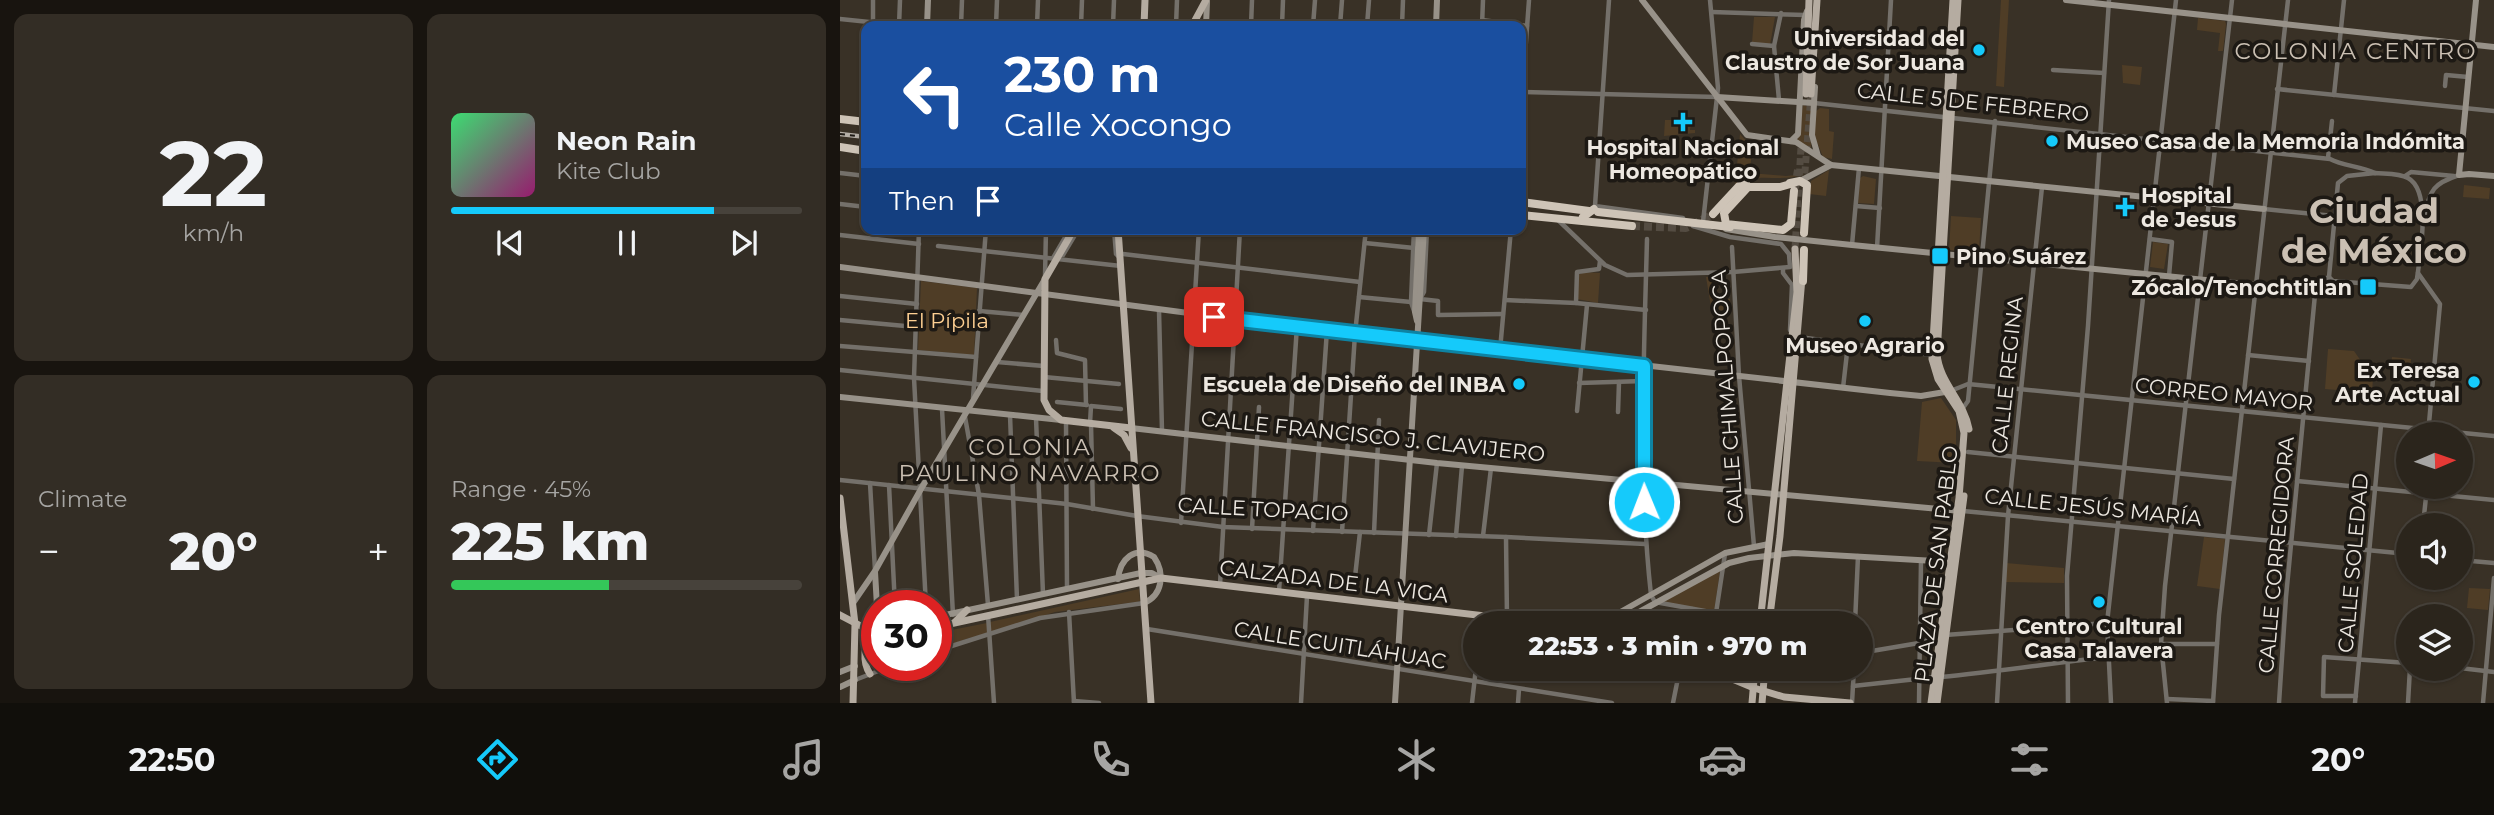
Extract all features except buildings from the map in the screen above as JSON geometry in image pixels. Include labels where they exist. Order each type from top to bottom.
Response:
[{"type":"highway","points":[[840,119],[861,121]]},
{"type":"highway","points":[[840,147],[861,150]]},
{"type":"highway","points":[[1713,214],[1739,186],[1748,181],[1807,185],[1804,233]]},
{"type":"highway","points":[[1526,203],[1687,224],[1738,225],[1780,231],[1791,224],[1796,185]]},
{"type":"highway","points":[[1726,226],[1724,213],[1748,187],[1796,185]]},
{"type":"highway","points":[[1554,219],[1560,215],[1592,211]]},
{"type":"highway","points":[[1526,216],[1632,226]]},
{"type":"highway","points":[[1800,250],[1802,281]]},
{"type":"main road","points":[[1144,21],[1145,0]]},
{"type":"main road","points":[[1808,8],[1808,94],[1817,0]]},
{"type":"main road","points":[[1950,391],[1938,359],[1955,0]]},
{"type":"main road","points":[[1195,21],[1207,1]]},
{"type":"main road","points":[[1063,420],[1045,404],[1043,391],[1045,279],[1071,235]]},
{"type":"main road","points":[[1118,235],[1152,703]]},
{"type":"main road","points":[[1771,611],[1795,383],[1800,250]]},
{"type":"main road","points":[[1941,254],[1932,355],[1936,374],[1950,391]]},
{"type":"main road","points":[[1761,611],[1786,382],[1802,281]]},
{"type":"main road","name":"PLAZA DE SAN PABLO","points":[[1937,703],[1937,677],[1965,486],[1969,432],[1963,408],[1950,391]]},
{"type":"main road","name":"PLAZA DE SAN PABLO","points":[[1950,391],[1964,427],[1960,511]]},
{"type":"main road","name":"CALLE FRANCISCO J. CLAVIJERO","points":[[1063,420],[1131,428]]},
{"type":"main road","points":[[1107,425],[1124,435],[1133,453]]},
{"type":"main road","points":[[1959,498],[1965,486]]},
{"type":"main road","points":[[1769,544],[1774,539],[1784,493]]},
{"type":"main road","points":[[840,498],[855,624],[853,703]]},
{"type":"main road","name":"CALZADA DE LA VIGA","points":[[953,623],[1141,577],[1401,606],[1463,617]]},
{"type":"main road","points":[[953,623],[967,610]]},
{"type":"main road","points":[[840,615],[861,627]]},
{"type":"main road","points":[[1931,703],[1937,677]]},
{"type":"main road","points":[[1737,681],[1796,700],[1851,703]]},
{"type":"main road","points":[[1752,703],[1754,681]]},
{"type":"main road","points":[[1762,703],[1764,681]]},
{"type":"street","points":[[873,0],[873,21]]},
{"type":"street","points":[[899,21],[900,0]]},
{"type":"street","points":[[927,21],[928,0]]},
{"type":"street","points":[[961,21],[962,0]]},
{"type":"street","points":[[996,21],[997,0]]},
{"type":"street","points":[[1037,21],[1038,0]]},
{"type":"street","points":[[1081,21],[1082,0]]},
{"type":"street","points":[[1112,21],[1114,0]]},
{"type":"street","points":[[1176,21],[1177,0]]},
{"type":"street","points":[[1251,21],[1252,0]]},
{"type":"street","points":[[1282,21],[1283,0]]},
{"type":"street","points":[[1313,21],[1315,0]]},
{"type":"street","points":[[1340,21],[1342,0]]},
{"type":"street","points":[[1367,21],[1369,0]]},
{"type":"street","points":[[1402,21],[1403,0]]},
{"type":"street","points":[[1436,21],[1437,0]]},
{"type":"street","points":[[1482,21],[1483,0]]},
{"type":"street","points":[[1526,37],[1529,0]]},
{"type":"street","points":[[1609,0],[1592,211],[1703,222],[1815,241],[1877,248],[2256,285],[2316,284],[2329,277]]},
{"type":"street","points":[[1642,0],[1747,135],[1800,144],[1831,165],[2334,216]]},
{"type":"street","points":[[1703,222],[1717,97],[1710,0]]},
{"type":"street","points":[[1877,248],[1891,0]]},
{"type":"street","points":[[2066,0],[2109,2],[2230,19],[2494,47]]},
{"type":"street","points":[[2111,703],[2107,623],[2176,0]]},
{"type":"street","points":[[2232,0],[2171,532],[2161,644],[2167,701],[2213,702],[2234,479],[2288,0]]},
{"type":"street","points":[[2334,95],[2344,0]]},
{"type":"street","points":[[2459,175],[2476,0]]},
{"type":"street","points":[[1206,21],[1207,1]]},
{"type":"street","points":[[2068,703],[2067,576],[2092,268],[2109,2]]},
{"type":"street","points":[[1712,12],[1781,13],[1808,8],[1798,134],[1791,141]]},
{"type":"street","points":[[1779,100],[1774,46],[1781,13]]},
{"type":"street","points":[[1815,16],[1818,34],[1812,135],[1819,157]]},
{"type":"street","points":[[840,19],[861,22]]},
{"type":"street","points":[[1752,44],[1774,46]]},
{"type":"street","points":[[2053,70],[2104,72]]},
{"type":"street","points":[[2445,86],[2446,75],[2468,77]]},
{"type":"street","points":[[2277,89],[2494,111]]},
{"type":"street","name":"CALLE 5 DE FEBRERO","points":[[1526,92],[1799,101],[2328,158],[2375,173]]},
{"type":"street","points":[[1963,408],[1967,403],[1995,121]]},
{"type":"street","points":[[2328,158],[2332,121]]},
{"type":"street","points":[[1796,185],[1831,165]]},
{"type":"street","points":[[1852,245],[1859,168]]},
{"type":"street","points":[[2405,176],[2411,172],[2494,176]]},
{"type":"street","points":[[840,173],[861,175]]},
{"type":"street","points":[[2375,173],[2405,176],[2420,190],[2423,219],[2416,283],[2407,287],[2333,281],[2329,277],[2337,187],[2340,180],[2350,175],[2375,173]]},
{"type":"street","points":[[2423,219],[2432,190],[2441,182],[2459,175]]},
{"type":"street","name":"CALLE REGINA","points":[[1997,703],[2008,516],[2042,187]]},
{"type":"street","points":[[840,204],[861,206]]},
{"type":"street","points":[[1856,206],[1880,208]]},
{"type":"street","points":[[1554,219],[1600,260],[1621,274],[1646,276],[1790,267],[1789,254],[1781,244],[1730,237],[1687,224]]},
{"type":"street","points":[[840,235],[919,244]]},
{"type":"street","points":[[919,235],[914,378],[925,590]]},
{"type":"street","points":[[972,403],[985,235]]},
{"type":"street","points":[[853,604],[875,571],[1045,279],[1046,235]]},
{"type":"street","points":[[1181,523],[1199,235]]},
{"type":"street","points":[[1220,585],[1240,235]]},
{"type":"street","points":[[1342,532],[1355,334],[1366,235]]},
{"type":"street","points":[[1417,323],[1411,302],[1414,248],[1419,235]]},
{"type":"street","points":[[1395,703],[1420,299],[1421,235]]},
{"type":"street","points":[[1415,312],[1421,235]]},
{"type":"street","points":[[1500,351],[1510,235]]},
{"type":"street","points":[[1647,239],[1644,366],[1645,544],[1653,599]]},
{"type":"street","points":[[2150,239],[2172,242],[2169,276]]},
{"type":"street","points":[[1365,243],[1414,248]]},
{"type":"street","points":[[937,246],[1057,258],[1237,268],[1360,282]]},
{"type":"street","name":"CALLE CHIMALPOPOCA","points":[[1732,247],[1739,376],[1754,546]]},
{"type":"street","points":[[1576,303],[1577,272],[1599,269],[1600,260]]},
{"type":"street","points":[[840,267],[1123,306],[1500,351],[1921,396],[1950,391]]},
{"type":"street","points":[[1783,268],[1785,277],[1792,285],[1789,322],[1795,337],[1932,355]]},
{"type":"street","points":[[2418,273],[2440,304],[2429,422]]},
{"type":"street","name":"CALLE CORREGIDORA","points":[[2279,703],[2316,284]]},
{"type":"street","points":[[840,296],[917,304]]},
{"type":"street","points":[[1359,297],[1411,302]]},
{"type":"street","points":[[1420,299],[1438,300],[1438,315],[1503,314]]},
{"type":"street","points":[[1505,300],[1646,310]]},
{"type":"street","points":[[1577,411],[1587,305]]},
{"type":"street","points":[[979,310],[1023,315]]},
{"type":"street","points":[[1159,310],[1162,431]]},
{"type":"street","points":[[840,320],[916,327]]},
{"type":"street","points":[[1279,592],[1297,326]]},
{"type":"street","points":[[1313,531],[1327,330]]},
{"type":"street","points":[[1056,340],[1057,353],[1085,360],[1091,424],[1093,509]]},
{"type":"street","points":[[1843,388],[1848,344]]},
{"type":"street","points":[[840,346],[976,357]]},
{"type":"street","points":[[2248,355],[2309,361]]},
{"type":"street","points":[[996,362],[1044,366]]},
{"type":"street","points":[[840,370],[1043,391]]},
{"type":"street","points":[[1043,377],[1119,384]]},
{"type":"street","points":[[1618,412],[1619,382]]},
{"type":"street","points":[[1579,383],[1644,382]]},
{"type":"street","points":[[1352,383],[1374,385]]},
{"type":"street","name":"CORREO MAYOR","points":[[1950,391],[1968,384],[2396,427]]},
{"type":"street","name":"CALLE FRANCISCO J. CLAVIJERO","points":[[840,397],[966,413],[1063,420]]},
{"type":"street","points":[[1057,402],[1121,409]]},
{"type":"street","points":[[1252,529],[1259,407]]},
{"type":"street","points":[[942,408],[953,623]]},
{"type":"street","points":[[966,413],[979,495],[988,605]]},
{"type":"street","points":[[1010,415],[1017,599]]},
{"type":"street","points":[[1036,418],[1042,594]]},
{"type":"street","points":[[1063,420],[1068,589]]},
{"type":"street","points":[[1374,533],[1380,420]]},
{"type":"street","name":"CALLE SOLEDAD","points":[[2355,703],[2381,425]]},
{"type":"street","name":"CALLE FRANCISCO J. CLAVIJERO","points":[[1131,428],[1410,461],[1775,493]]},
{"type":"street","name":"CORREO MAYOR","points":[[2473,435],[2494,436]]},
{"type":"street","points":[[1968,452],[2234,479]]},
{"type":"street","points":[[1429,535],[1437,463]]},
{"type":"street","points":[[1456,536],[1462,466]]},
{"type":"street","points":[[1483,536],[1491,468]]},
{"type":"street","name":"CALLE TOPACIO","points":[[840,480],[1067,504],[1181,523],[1223,527],[1645,544]]},
{"type":"street","points":[[2297,481],[2396,490]]},
{"type":"street","points":[[870,483],[876,590]]},
{"type":"street","points":[[888,485],[894,590]]},
{"type":"street","name":"CALLE JESÚS MARÍA","points":[[1775,493],[2396,553]]},
{"type":"street","points":[[2473,498],[2494,500]]},
{"type":"street","points":[[1354,586],[1360,532]]},
{"type":"street","points":[[1506,537],[1507,611]]},
{"type":"street","points":[[1636,611],[1725,553],[1769,544]]},
{"type":"street","points":[[952,646],[1040,618],[1144,603],[1156,594],[1161,578],[1160,567],[1154,558],[1139,552],[1128,556],[1123,562],[1118,579]]},
{"type":"street","points":[[1653,599],[1714,614],[1717,612],[1725,553]]},
{"type":"street","points":[[1627,611],[1722,566],[1767,555],[1858,556],[1952,562]]},
{"type":"street","points":[[1856,611],[1858,556]]},
{"type":"street","points":[[1919,703],[1921,560]]},
{"type":"street","points":[[2473,561],[2494,563]]},
{"type":"street","name":"CALZADA DE LA VIGA","points":[[953,613],[1118,579],[1141,577]]},
{"type":"street","points":[[2483,703],[2494,578]]},
{"type":"street","points":[[1301,703],[1307,596]]},
{"type":"street","points":[[1069,612],[1074,702],[1099,703]]},
{"type":"street","points":[[988,614],[994,703]]},
{"type":"street","points":[[1873,651],[1943,636],[2107,623]]},
{"type":"street","name":"CALLE CUITLÁHUAC","points":[[1146,629],[1612,703]]},
{"type":"street","points":[[2161,644],[2217,644]]},
{"type":"street","points":[[1853,686],[2162,652]]},
{"type":"street","points":[[2356,696],[2323,695],[2324,657],[2396,662]]},
{"type":"street","points":[[840,672],[855,666]]},
{"type":"street","points":[[2473,670],[2494,671]]},
{"type":"street","points":[[840,687],[861,678]]},
{"type":"street","points":[[1673,703],[1677,681]]},
{"type":"street","points":[[1851,703],[1853,681]]},
{"type":"street","points":[[2408,703],[2409,681]]},
{"type":"street","points":[[1472,703],[1475,683]]},
{"type":"street","points":[[1518,703],[1519,689]]},
{"type":"green space","points":[[2001,0],[2009,0],[2004,87],[1996,86]]},
{"type":"green space","points":[[1754,17],[1775,17],[1770,45],[1752,43]]},
{"type":"green space","points":[[2198,18],[2225,21],[2223,51],[2218,51],[2220,33],[2197,30]]},
{"type":"green space","points":[[2122,65],[2142,67],[2140,85],[2123,83]]},
{"type":"green space","points":[[1803,105],[1812,108],[1811,149],[1797,141]]},
{"type":"green space","points":[[1820,108],[1829,109],[1829,131],[1834,132],[1832,159],[1823,157],[1815,137],[1815,112]]},
{"type":"green space","points":[[1692,118],[1690,130],[1695,130],[1695,133],[1664,136],[1665,120]]},
{"type":"green space","points":[[1740,134],[1752,147],[1750,173],[1786,176],[1805,174],[1786,178],[1752,179],[1735,186]]},
{"type":"green space","points":[[1829,170],[1826,196],[1809,194],[1811,181]]},
{"type":"green space","points":[[1863,176],[1876,179],[1874,204],[1858,203],[1860,178]]},
{"type":"green space","points":[[2464,185],[2490,188],[2489,199],[2463,197]]},
{"type":"green space","points":[[1951,216],[1981,218],[1979,252],[1949,250]]},
{"type":"green space","points":[[2153,242],[2168,244],[2164,269],[2150,267]]},
{"type":"green space","points":[[1584,272],[1600,273],[1598,303],[1577,299],[1578,275]]},
{"type":"green space","points":[[1706,277],[1717,277],[1718,299],[1730,299],[1730,311],[1711,307]]},
{"type":"green space","name":"El Pípila","points":[[921,281],[977,288],[974,355],[918,350]]},
{"type":"green space","points":[[2328,349],[2354,351],[2361,361],[2374,363],[2372,393],[2325,389]]},
{"type":"green space","points":[[2392,357],[2411,359],[2410,376],[2390,374]]},
{"type":"green space","points":[[1941,398],[1956,420],[1956,463],[1917,461],[1922,402]]},
{"type":"green space","points":[[2204,537],[2225,539],[2220,589],[2197,586]]},
{"type":"green space","points":[[2006,563],[2064,568],[2064,583],[2005,582]]},
{"type":"green space","points":[[1720,571],[1714,611],[1660,603]]},
{"type":"green space","points":[[1139,589],[1140,601],[1137,602],[1055,612],[990,631],[990,622]]},
{"type":"green space","points":[[2490,589],[2488,610],[2473,609],[2473,604],[2467,604],[2469,590]]},
{"type":"green space","points":[[987,623],[987,634],[952,644],[952,630]]},
{"type":"tunnel","points":[[1804,184],[1811,94]]},
{"type":"tunnel","points":[[1795,249],[1801,147]]},
{"type":"tunnel","points":[[1795,188],[1798,170]]},
{"type":"tunnel","points":[[1632,226],[1686,228],[1713,214]]},
{"type":"railway","points":[[840,134],[861,136]]},
{"type":"place","name":"Universidad del Claustro de Sor Juana","points":[[1979,50]]},
{"type":"place","name":"Hospital Nacional Homeopático","points":[[1683,122]]},
{"type":"place","name":"Museo Casa de la Memoria Indómita","points":[[2052,141]]},
{"type":"place","name":"Hospital de Jesus","points":[[2125,207]]},
{"type":"place","name":"Pino Suárez","points":[[1940,256]]},
{"type":"place","name":"Zócalo/Tenochtitlan","points":[[2368,287]]},
{"type":"place","name":"Museo Agrario","points":[[1865,321]]},
{"type":"place","name":"Ex Teresa Arte Actual","points":[[2474,382]]},
{"type":"place","name":"Escuela de Diseño del INBA","points":[[1519,384]]},
{"type":"place","name":"Centro Cultural Casa Talavera","points":[[2099,602]]},
{"type":"district","name":"COLONIA CENTRO","points":[[2356,51]]},
{"type":"district","name":"Ciudad de México","points":[[2374,230]]},
{"type":"district","name":"COLONIA PAULINO NAVARRO","points":[[1030,460]]},
{"type":"route","points":[[1214,317],[1644,366],[1644,502]]}]
